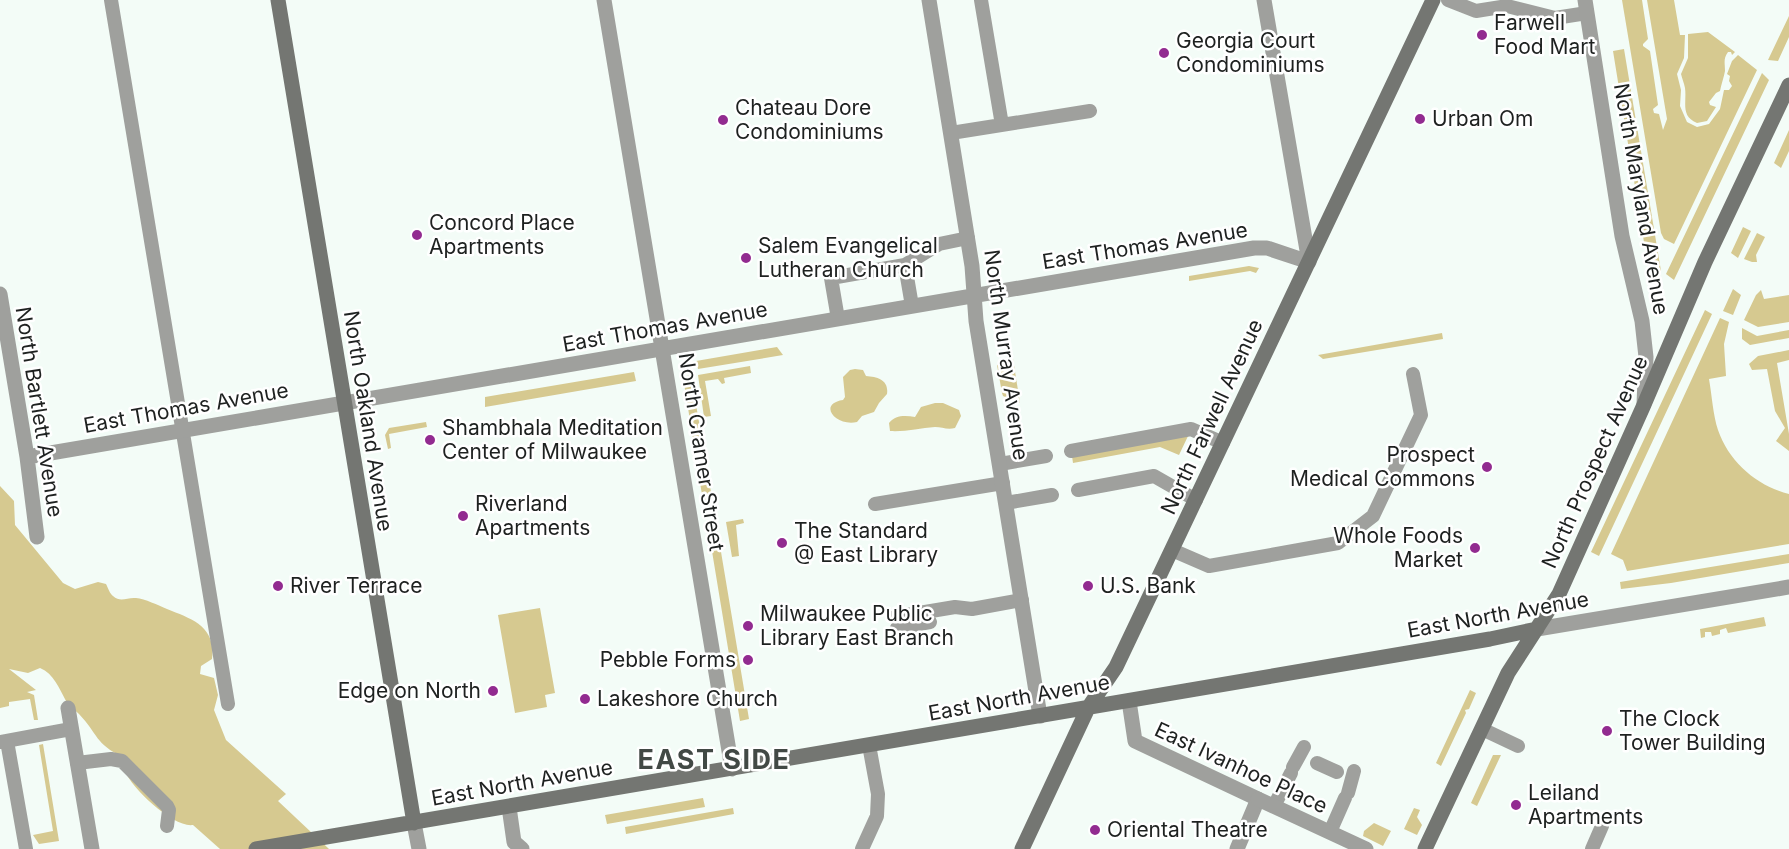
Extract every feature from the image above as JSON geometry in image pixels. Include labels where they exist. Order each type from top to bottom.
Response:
[{"type":"main road","name":"North Oakland Avenue","points":[[278,0],[414,823]]},
{"type":"main road","name":"North Farwell Avenue","points":[[1023,849],[1088,708],[1116,667],[1433,0]]},
{"type":"main road","name":"North Prospect Avenue","points":[[1425,849],[1508,673],[1559,594],[1705,262],[1789,85]]},
{"type":"main road","name":"East North Avenue","points":[[256,849],[869,746],[1479,641],[1537,629]]},
{"type":"street","name":"North Cramer Street","points":[[604,0],[732,769]]},
{"type":"street","name":"North Murray Avenue","points":[[928,0],[968,238],[974,296],[1040,716]]},
{"type":"street","points":[[1264,0],[1309,262]]},
{"type":"street","name":"North Maryland Avenue","points":[[1586,7],[1622,236],[1642,321],[1646,357],[1643,407]]},
{"type":"street","name":"East Thomas Avenue","points":[[27,457],[1254,248],[1267,248],[1309,262]]},
{"type":"street","name":"North Bartlett Avenue","points":[[0,294],[27,457],[37,537]]},
{"type":"street","name":"East North Avenue","points":[[1537,629],[1789,587]]},
{"type":"street","name":"East Ivanhoe Place","points":[[1129,701],[1135,741],[1366,849]]},
{"type":"street","points":[[68,708],[92,849]]},
{"type":"street","points":[[1237,849],[1258,799]]},
{"type":"street","points":[[509,807],[514,842],[522,849]]},
{"type":"street","name":"North Oakland Avenue","points":[[414,823],[418,849]]},
{"type":"lane","points":[[111,0],[228,704]]},
{"type":"lane","points":[[981,0],[1002,125]]},
{"type":"lane","points":[[1448,0],[1476,11],[1507,6],[1555,18],[1586,7]]},
{"type":"lane","points":[[951,133],[1090,111]]},
{"type":"lane","points":[[838,319],[831,278],[905,265],[939,244],[968,238]]},
{"type":"lane","points":[[905,265],[912,306]]},
{"type":"lane","points":[[1172,550],[1209,566],[1338,543],[1373,516],[1421,415],[1413,374]]},
{"type":"lane","points":[[1071,451],[1191,429],[1223,443]]},
{"type":"lane","points":[[1000,464],[1046,456]]},
{"type":"lane","points":[[1078,490],[1154,476],[1196,500]]},
{"type":"lane","points":[[875,504],[1003,483]]},
{"type":"lane","points":[[1006,503],[1052,495]]},
{"type":"lane","points":[[930,622],[896,622],[955,607],[972,609],[1022,600]]},
{"type":"lane","points":[[957,617],[972,609]]},
{"type":"lane","points":[[26,849],[4,741],[71,729]]},
{"type":"lane","points":[[1482,729],[1518,746]]},
{"type":"lane","points":[[862,849],[877,816],[878,794],[869,746]]},
{"type":"lane","points":[[1275,806],[1304,747]]},
{"type":"lane","points":[[1293,766],[1305,757],[1338,773],[1348,780],[1348,793]]},
{"type":"lane","points":[[77,763],[111,759],[122,761],[167,806],[169,810],[167,826]]},
{"type":"lane","points":[[1330,832],[1348,793],[1354,771]]},
{"type":"lane","points":[[1592,849],[1602,826]]},
{"type":"shaded area","points":[[1622,0],[1642,0],[1648,39],[1643,46],[1650,51],[1658,105],[1653,109],[1654,113],[1659,114],[1663,130],[1667,119],[1647,0],[1674,0],[1680,35],[1685,35],[1684,58],[1677,74],[1681,90],[1680,106],[1687,122],[1697,127],[1709,124],[1720,109],[1724,90],[1729,90],[1732,86],[1729,81],[1730,76],[1727,74],[1732,61],[1738,55],[1757,70],[1674,244],[1664,239],[1661,233]]},
{"type":"shaded area","points":[[1789,16],[1789,37],[1778,61],[1768,60]]},
{"type":"shaded area","points":[[1708,32],[1735,52],[1732,55],[1731,52],[1726,54],[1720,91],[1709,102],[1710,105],[1716,107],[1707,121],[1697,123],[1686,113],[1685,88],[1681,74],[1688,58],[1688,34]]},
{"type":"shaded area","points":[[1624,49],[1661,271],[1649,273],[1613,51]]},
{"type":"shaded area","points":[[1762,73],[1769,80],[1674,280],[1666,274]]},
{"type":"shaded area","points":[[1789,130],[1789,151],[1781,168],[1774,163]]},
{"type":"shaded area","points":[[1743,227],[1751,231],[1738,258],[1731,253]]},
{"type":"shaded area","points":[[1757,233],[1765,237],[1756,255],[1757,262],[1752,262],[1744,259]]},
{"type":"shaded area","points":[[1249,266],[1259,268],[1256,273],[1250,271],[1189,281],[1189,276]]},
{"type":"shaded area","points":[[1733,289],[1741,295],[1733,315],[1723,311]]},
{"type":"shaded area","points":[[1761,290],[1764,299],[1789,295],[1789,322],[1758,327],[1744,320],[1756,295]]},
{"type":"shaded area","points":[[1705,310],[1712,314],[1599,556],[1591,552]]},
{"type":"shaded area","points":[[1720,318],[1729,322],[1724,344],[1726,376],[1709,379],[1718,430],[1729,452],[1746,471],[1766,485],[1789,494],[1789,544],[1627,571],[1623,560],[1611,554]]},
{"type":"shaded area","points":[[1742,328],[1757,336],[1789,330],[1789,338],[1750,345],[1742,339]]},
{"type":"shaded area","points":[[1248,331],[1255,336],[1238,373],[1228,374]]},
{"type":"shaded area","points":[[1442,333],[1443,339],[1323,359],[1318,355]]},
{"type":"shaded area","points":[[777,347],[783,355],[698,369],[696,361]]},
{"type":"shaded area","points":[[1789,350],[1789,360],[1777,363],[1789,434],[1789,451],[1776,441],[1785,428],[1775,411],[1767,369],[1752,370],[1749,364],[1758,356]]},
{"type":"shaded area","points":[[1013,359],[1020,403],[1003,396],[997,365]]},
{"type":"shaded area","points":[[750,366],[751,373],[724,378],[725,383],[722,384],[718,379],[705,381],[711,416],[704,417],[698,375]]},
{"type":"shaded area","points":[[850,370],[863,370],[866,376],[882,380],[886,385],[887,394],[874,412],[862,416],[857,422],[849,423],[836,418],[830,410],[835,402],[845,397],[843,377]]},
{"type":"shaded area","points":[[634,372],[636,381],[485,407],[485,397]]},
{"type":"shaded area","points":[[691,375],[713,504],[703,501],[683,377]]},
{"type":"shaded area","points":[[943,403],[959,410],[961,416],[955,428],[935,427],[890,431],[889,423],[894,418],[915,417],[921,407]]},
{"type":"shaded area","points":[[426,422],[427,427],[389,434],[391,448],[388,449],[385,435],[389,428]]},
{"type":"shaded area","points":[[1189,434],[1179,455],[1160,447],[1073,463],[1072,456]]},
{"type":"shaded area","points":[[0,486],[14,501],[15,525],[63,583],[75,589],[98,582],[106,584],[116,598],[136,598],[152,602],[185,616],[206,631],[212,648],[212,659],[201,666],[200,674],[214,678],[218,695],[214,710],[226,740],[286,794],[278,801],[329,849],[220,849],[193,825],[175,820],[145,797],[129,779],[123,766],[123,757],[102,743],[67,703],[53,678],[40,668],[28,673],[9,669],[36,690],[27,692],[34,695],[38,720],[34,720],[30,699],[9,702],[9,706],[0,708]]},
{"type":"shaded area","points":[[743,519],[744,523],[736,525],[739,556],[732,557],[726,522]]},
{"type":"shaded area","points":[[716,522],[749,719],[740,721],[708,527]]},
{"type":"shaded area","points":[[1789,554],[1789,563],[1621,589],[1620,582]]},
{"type":"shaded area","points":[[540,608],[555,693],[545,695],[547,707],[515,713],[498,615]]},
{"type":"shaded area","points":[[1764,617],[1766,626],[1728,633],[1726,628],[1720,630],[1720,634],[1712,636],[1711,632],[1705,632],[1705,637],[1701,638],[1700,629]]},
{"type":"shaded area","points":[[1470,690],[1476,693],[1469,709],[1465,710],[1466,713],[1441,766],[1436,763]]},
{"type":"shaded area","points":[[43,744],[59,841],[39,844],[33,835],[53,831],[39,745]]},
{"type":"shaded area","points":[[1493,755],[1501,755],[1477,806],[1471,803]]},
{"type":"shaded area","points":[[703,798],[705,807],[607,824],[605,815]]},
{"type":"shaded area","points":[[733,808],[734,814],[626,834],[625,827]]},
{"type":"shaded area","points":[[1414,808],[1420,810],[1417,817],[1422,825],[1417,835],[1404,829]]},
{"type":"shaded area","points":[[1374,823],[1391,831],[1383,846],[1363,836],[1364,831]]},
{"type":"place","name":"Farwell Food Mart","points":[[1482,35]]},
{"type":"place","name":"Georgia Court Condominiums","points":[[1164,53]]},
{"type":"place","name":"Urban Om","points":[[1420,119]]},
{"type":"place","name":"Chateau Dore Condominiums","points":[[723,120]]},
{"type":"place","name":"Concord Place Apartments","points":[[417,235]]},
{"type":"place","name":"Salem Evangelical Lutheran Church","points":[[746,258]]},
{"type":"place","name":"Shambhala Meditation Center of Milwaukee","points":[[430,440]]},
{"type":"place","name":"Prospect Medical Commons","points":[[1487,467]]},
{"type":"place","name":"Riverland Apartments","points":[[463,516]]},
{"type":"place","name":"The Standard @ East Library","points":[[782,543]]},
{"type":"place","name":"Whole Foods Market","points":[[1475,548]]},
{"type":"place","name":"River Terrace","points":[[278,586]]},
{"type":"place","name":"U.S. Bank","points":[[1088,586]]},
{"type":"place","name":"Milwaukee Public Library East Branch","points":[[748,626]]},
{"type":"place","name":"Pebble Forms","points":[[748,660]]},
{"type":"place","name":"Edge on North","points":[[493,691]]},
{"type":"place","name":"Lakeshore Church","points":[[585,699]]},
{"type":"place","name":"The Clock Tower Building","points":[[1607,731]]},
{"type":"place","name":"Leiland Apartments","points":[[1516,805]]},
{"type":"place","name":"Oriental Theatre","points":[[1095,830]]},
{"type":"district","name":"EAST SIDE","points":[[714,760]]}]
